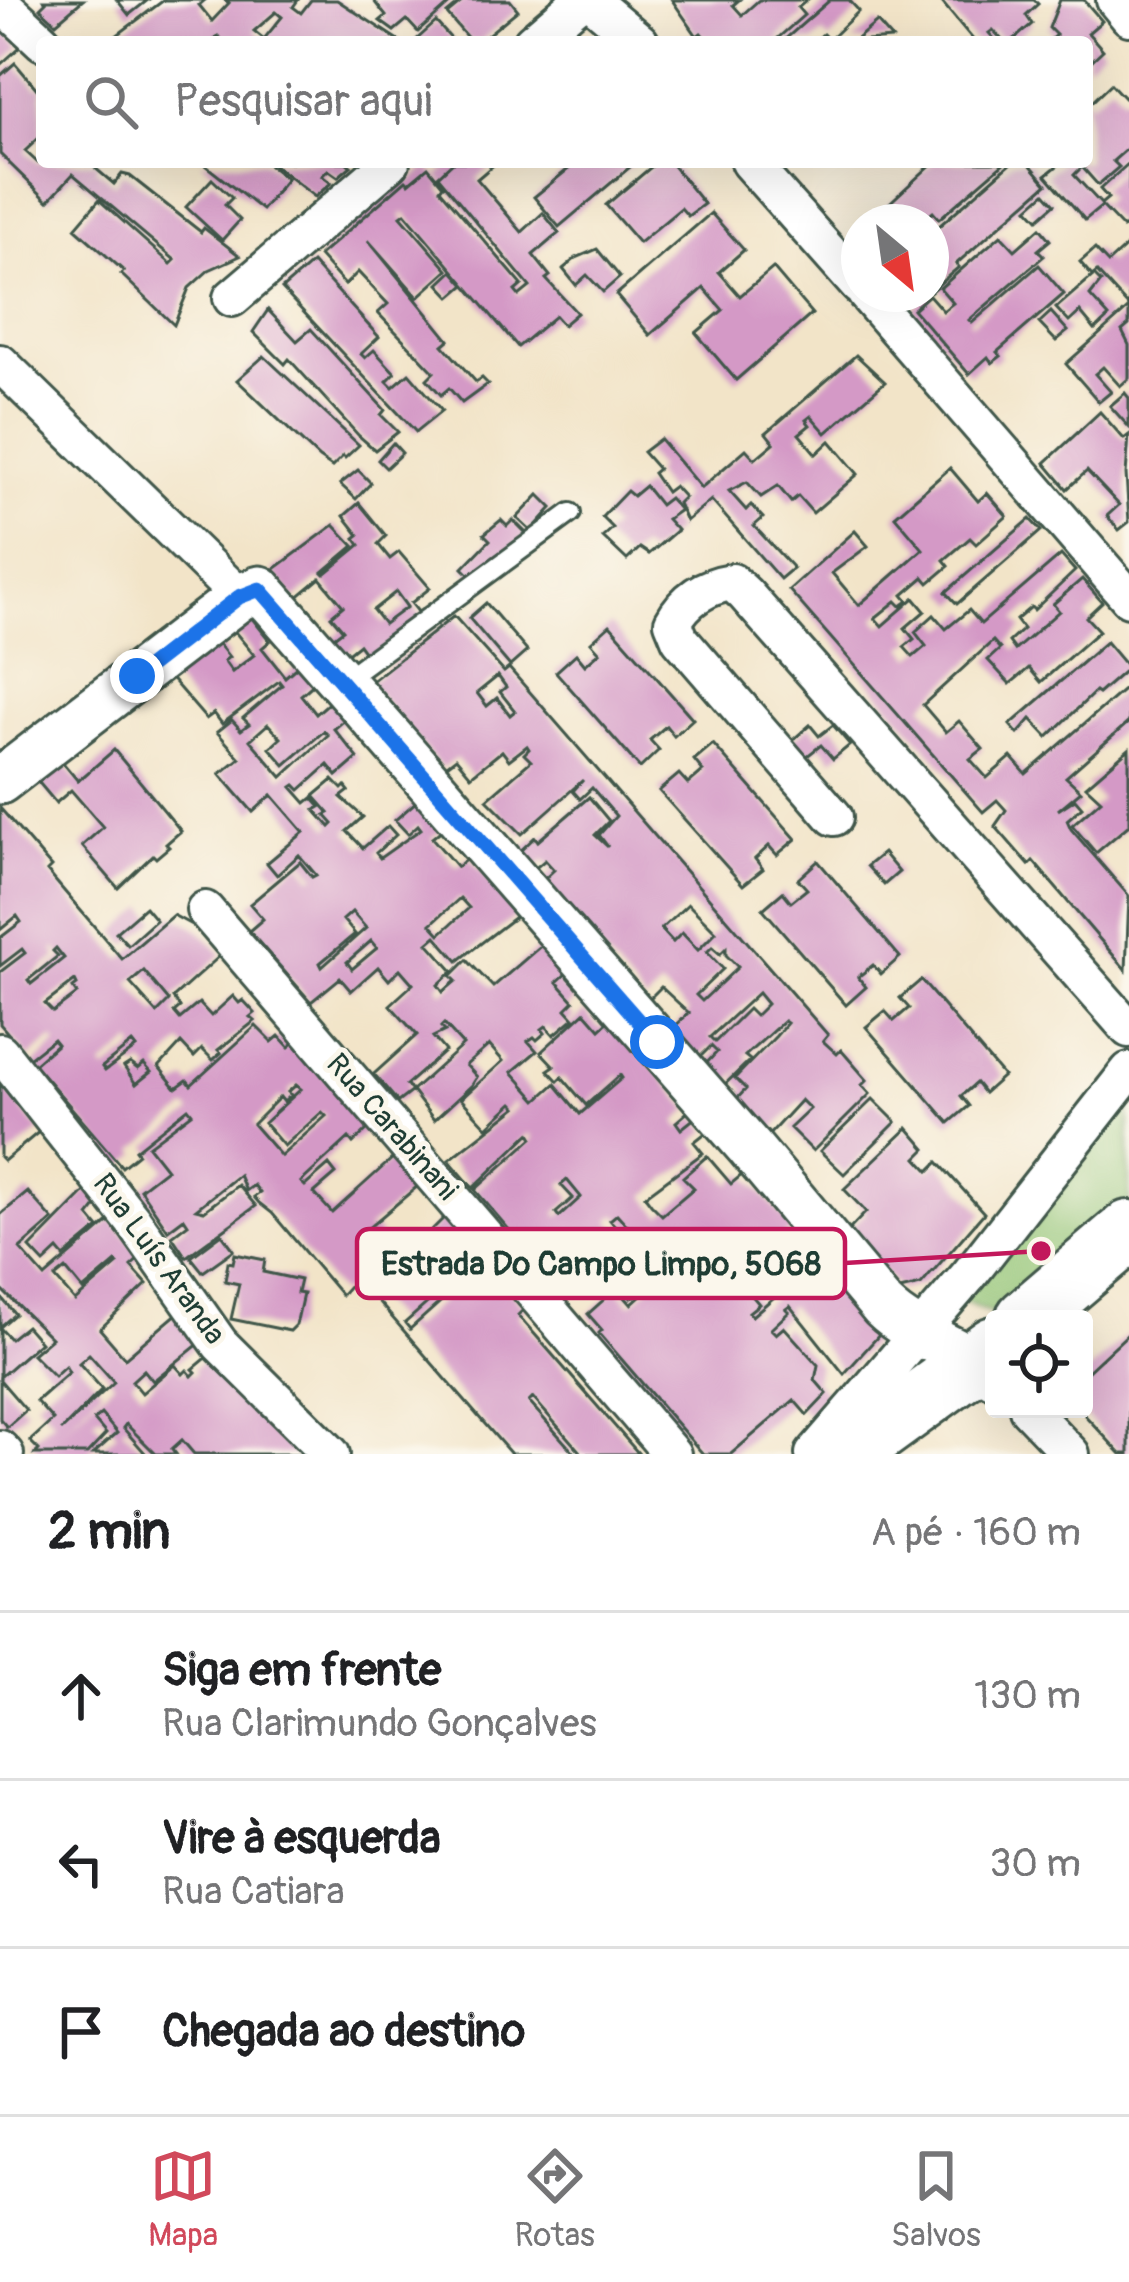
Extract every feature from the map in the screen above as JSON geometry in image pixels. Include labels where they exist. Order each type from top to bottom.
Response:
[{"type":"main road","points":[[1037,1310],[1129,1232]]},
{"type":"main road","points":[[1089,1310],[1129,1276]]},
{"type":"main road","points":[[847,1454],[985,1372]]},
{"type":"main road","points":[[908,1454],[985,1374]]},
{"type":"street","points":[[539,36],[581,0]]},
{"type":"street","points":[[590,0],[633,36]]},
{"type":"street","points":[[1115,0],[1129,17]]},
{"type":"street","points":[[0,2],[37,36]]},
{"type":"street","points":[[232,298],[384,168]]},
{"type":"street","points":[[754,168],[841,266]]},
{"type":"street","points":[[882,312],[1129,598]]},
{"type":"street","points":[[0,363],[248,593]]},
{"type":"street","points":[[834,818],[680,639],[673,622],[681,608],[712,585],[732,582],[745,594],[1129,1029]]},
{"type":"street","points":[[0,781],[248,593],[264,592],[883,1307],[920,1333],[985,1366]]},
{"type":"street","name":"Rua Carabinani","points":[[205,910],[672,1454]]},
{"type":"street","name":"Rua Luís Aranda","points":[[0,1052],[134,1222],[220,1344],[332,1454]]},
{"type":"street","points":[[814,1454],[920,1333],[1129,1071]]},
{"type":"street","points":[[1037,1418],[1071,1454]]},
{"type":"lane","points":[[342,681],[571,513]]},
{"type":"green space","points":[[1129,1065],[1129,1228],[1015,1310],[985,1311],[951,1296]]},
{"type":"building","points":[[44,0],[83,0],[56,23],[40,8]]},
{"type":"building","points":[[117,0],[148,0],[129,15]]},
{"type":"building","points":[[164,0],[205,0],[199,5],[212,21],[229,3],[225,0],[298,0],[293,7],[301,13],[311,0],[337,0],[392,36],[266,36],[282,17],[276,12],[254,31],[260,36],[116,36]]},
{"type":"building","points":[[373,0],[454,0],[418,32],[407,20],[394,31],[380,21],[386,16]]},
{"type":"building","points":[[464,0],[510,0],[518,10],[486,36],[466,36],[447,14]]},
{"type":"building","points":[[672,0],[739,0],[733,5],[742,15],[759,0],[807,0],[798,8],[804,15],[780,36],[697,36]]},
{"type":"building","points":[[830,0],[849,0],[859,11],[833,36],[789,36]]},
{"type":"building","points":[[940,0],[1034,0],[1038,4],[1026,15],[1032,24],[1018,36],[998,36],[993,30],[992,36],[970,36]]},
{"type":"building","points":[[1060,0],[1084,0],[1102,21],[1088,33],[1091,36],[1055,36],[1049,28]]},
{"type":"building","points":[[436,22],[449,36],[421,36]]},
{"type":"building","points":[[877,22],[889,36],[860,36]]},
{"type":"building","points":[[0,28],[20,47],[0,65]]},
{"type":"building","points":[[1093,39],[1103,50],[1093,59]]},
{"type":"building","points":[[15,63],[36,88],[36,141],[25,151],[36,161],[36,168],[95,168],[114,184],[122,174],[130,176],[240,256],[209,270],[189,288],[174,325],[75,228],[99,200],[171,264],[175,260],[73,174],[48,201],[0,154],[0,76]]},
{"type":"building","points":[[1111,84],[1124,98],[1129,94],[1129,147],[1113,161],[1119,167],[1098,185],[1083,168],[1093,168],[1093,101]]},
{"type":"building","points":[[1129,163],[1129,223],[1123,228],[1102,206],[1085,220],[1046,175],[1055,168],[1081,168],[1074,175],[1101,204],[1108,198],[1100,189]]},
{"type":"building","points":[[209,168],[273,168],[287,179],[262,210]]},
{"type":"building","points":[[278,168],[349,168],[338,177],[328,170],[322,176],[331,183],[315,197]]},
{"type":"building","points":[[429,168],[443,185],[440,189],[522,285],[515,291],[519,296],[530,287],[438,176],[447,168],[490,168],[477,179],[522,232],[543,213],[559,233],[533,255],[550,276],[546,279],[577,313],[563,325],[555,316],[518,347],[405,213],[401,216],[448,270],[418,297],[368,240],[449,340],[443,345],[476,382],[482,378],[488,384],[462,403],[449,388],[441,395],[427,379],[434,372],[378,313],[388,304],[358,272],[345,285],[319,256],[406,180],[409,183]]},
{"type":"building","points":[[570,168],[629,168],[559,227],[534,197]]},
{"type":"building","points":[[650,168],[675,168],[704,204],[688,216],[681,208],[639,243],[606,205]]},
{"type":"building","points":[[928,168],[998,168],[949,210],[949,204],[888,204]]},
{"type":"building","points":[[1005,168],[1033,168],[1047,184],[956,264],[959,267],[949,276],[949,217]]},
{"type":"building","points":[[212,179],[232,198],[225,205],[240,220],[222,240],[186,207]]},
{"type":"building","points":[[1045,193],[1055,204],[1038,219],[1028,208]]},
{"type":"building","points":[[711,213],[744,250],[719,272],[740,296],[773,268],[812,314],[736,380],[696,333],[723,310],[704,288],[650,335],[616,295]]},
{"type":"building","points":[[1040,228],[1050,240],[1038,250],[1044,256],[969,320],[972,323],[1039,265],[1064,294],[997,352],[1001,356],[992,363],[988,357],[969,374],[916,312],[949,312],[953,303],[949,280],[1001,235],[1015,250]]},
{"type":"building","points":[[1129,244],[1129,307],[1097,272],[1092,276],[1080,262],[1095,249],[1108,263]]},
{"type":"building","points":[[597,249],[620,277],[603,292],[587,275],[576,285],[563,269]]},
{"type":"building","points":[[312,263],[379,337],[361,354],[365,358],[374,350],[395,373],[387,381],[393,387],[409,373],[442,411],[416,432],[282,289]]},
{"type":"building","points":[[453,271],[465,285],[451,297],[439,284]]},
{"type":"building","points":[[1094,275],[1101,282],[1090,296],[1109,317],[1095,330],[1080,312],[1069,322],[1056,308]]},
{"type":"building","points":[[1129,308],[1129,325],[1122,331],[1129,345],[1129,378],[1120,386],[1103,367],[1095,374],[1111,392],[1099,402],[1066,364]]},
{"type":"building","points":[[268,310],[297,341],[311,329],[385,410],[381,415],[398,432],[375,450],[359,436],[289,359],[285,364],[253,332]]},
{"type":"building","points":[[1051,312],[1068,331],[1056,341],[1039,323]]},
{"type":"building","points":[[856,355],[885,382],[826,433],[811,416],[806,420],[810,425],[799,434],[816,454],[830,441],[858,474],[813,513],[798,496],[791,502],[778,486],[761,497],[747,482],[729,491],[746,510],[751,505],[763,518],[754,526],[793,568],[780,579],[711,500],[686,521],[678,503],[684,497],[674,486],[666,492],[653,473],[658,469],[643,452],[660,439],[701,488],[746,449],[755,459],[774,443],[766,433]]},
{"type":"building","points":[[264,356],[359,445],[345,458],[332,467],[319,458],[237,380]]},
{"type":"building","points":[[1125,393],[1129,398],[1129,427],[1110,406]]},
{"type":"building","points":[[1100,412],[1124,439],[1129,435],[1129,522],[1119,530],[1107,516],[1119,505],[1087,471],[1067,489],[1045,463]]},
{"type":"building","points":[[393,443],[402,453],[386,468],[378,460]]},
{"type":"building","points":[[950,468],[978,501],[987,493],[1007,516],[976,544],[970,538],[944,560],[949,566],[929,583],[924,577],[903,595],[908,601],[901,606],[896,601],[875,618],[882,626],[914,598],[925,611],[905,628],[914,639],[904,647],[913,657],[926,646],[915,632],[934,615],[946,629],[969,610],[981,624],[1061,555],[1075,571],[1034,610],[1031,607],[1016,620],[1023,629],[1009,642],[1015,650],[1059,611],[1053,604],[1082,579],[1102,602],[1086,617],[1099,631],[1041,682],[1029,668],[1010,684],[988,660],[1000,649],[993,641],[923,705],[946,732],[959,721],[983,749],[970,759],[987,778],[1011,757],[1026,774],[1129,685],[1129,722],[1066,777],[1081,791],[1058,810],[1075,799],[1082,807],[1067,820],[1071,829],[1129,896],[1126,970],[1033,861],[1029,865],[995,826],[1006,810],[997,800],[983,812],[789,590],[855,531],[868,546],[832,573],[859,605],[923,549],[895,516]]},
{"type":"building","points":[[358,470],[371,483],[356,499],[340,484]]},
{"type":"building","points":[[645,486],[660,505],[669,498],[680,510],[667,519],[677,530],[649,554],[640,548],[627,560],[603,537],[613,528],[602,517],[627,491],[633,496]]},
{"type":"building","points":[[539,495],[552,508],[531,531],[517,518]]},
{"type":"building","points":[[359,503],[386,536],[378,544],[390,559],[399,552],[430,588],[411,603],[423,618],[370,659],[359,644],[344,656],[330,640],[343,630],[331,616],[343,606],[320,578],[295,599],[272,571],[334,525],[354,546],[325,574],[360,545],[355,538],[359,535],[344,516]],"holes":[[[396,592],[407,607],[384,624],[373,610]]]},
{"type":"building","points":[[1030,519],[1041,531],[957,604],[946,592]]},
{"type":"building","points":[[501,520],[507,526],[513,520],[528,535],[474,579],[463,568],[490,540],[484,534]]},
{"type":"building","points":[[486,603],[527,651],[510,666],[469,618]]},
{"type":"building","points":[[247,612],[270,641],[262,648],[285,677],[300,664],[316,682],[301,695],[316,714],[332,700],[347,718],[334,729],[358,758],[337,776],[328,765],[300,790],[292,787],[306,803],[312,798],[320,807],[315,810],[330,827],[333,824],[325,815],[329,813],[314,796],[333,780],[342,789],[345,786],[349,791],[341,797],[363,817],[347,831],[363,848],[388,826],[396,835],[376,853],[380,858],[421,829],[418,825],[408,834],[395,820],[418,800],[444,828],[432,838],[457,867],[469,857],[519,914],[458,961],[436,936],[428,943],[453,971],[438,985],[443,992],[456,981],[451,976],[467,960],[493,987],[544,943],[569,971],[557,982],[574,1001],[566,1009],[574,1018],[554,1035],[546,1026],[537,1040],[528,1041],[537,1051],[512,1072],[537,1100],[555,1084],[580,1114],[622,1078],[620,1075],[586,1105],[562,1077],[558,1081],[548,1070],[554,1066],[541,1052],[585,1012],[600,1029],[611,1019],[690,1110],[676,1122],[681,1129],[696,1117],[708,1131],[694,1142],[703,1153],[645,1196],[651,1204],[662,1215],[694,1188],[683,1177],[707,1156],[731,1184],[744,1173],[793,1229],[778,1241],[805,1270],[818,1259],[880,1334],[844,1374],[790,1306],[786,1309],[789,1312],[771,1329],[776,1334],[784,1327],[818,1365],[815,1380],[827,1394],[807,1415],[794,1400],[731,1454],[703,1454],[588,1314],[617,1288],[631,1304],[652,1285],[649,1282],[631,1298],[608,1272],[602,1277],[577,1250],[581,1246],[572,1235],[553,1253],[537,1236],[524,1247],[475,1190],[533,1138],[530,1133],[473,1188],[449,1160],[517,1107],[513,1103],[487,1127],[461,1099],[503,1061],[489,1045],[466,1065],[477,1077],[472,1085],[434,1120],[412,1091],[398,1102],[374,1074],[417,1035],[390,1005],[413,984],[400,969],[389,980],[378,967],[351,991],[340,978],[311,1002],[249,931],[263,919],[250,904],[300,862],[312,877],[316,875],[299,855],[277,875],[267,863],[304,832],[272,795],[253,812],[220,774],[240,758],[217,732],[232,720],[241,730],[249,724],[243,718],[282,685],[279,681],[222,724],[214,713],[206,719],[168,675],[214,638],[229,657],[224,661],[232,672],[254,655],[230,626]],"holes":[[[268,724],[281,738],[270,748],[285,765],[324,731],[328,735],[282,777],[250,740]],[[460,898],[469,908],[440,934],[431,924]],[[352,912],[366,928],[322,967],[320,963],[355,934],[343,920]],[[371,941],[377,948],[352,969],[347,962]],[[444,1024],[463,1045],[412,1091],[406,1085],[445,1051],[433,1037],[445,1031]],[[567,1180],[581,1197],[559,1217],[556,1213],[573,1198],[561,1185]],[[617,1214],[641,1241],[617,1263],[614,1260],[631,1244],[610,1220]],[[749,1258],[753,1262],[723,1287],[708,1269],[723,1280]],[[753,1288],[758,1295],[765,1288],[773,1298],[752,1316],[749,1312],[759,1304],[749,1292]]]},
{"type":"building","points":[[454,616],[504,672],[509,668],[828,1035],[823,1041],[837,1054],[841,1050],[867,1080],[862,1085],[870,1094],[813,1151],[790,1128],[810,1109],[801,1100],[766,1138],[734,1102],[746,1089],[735,1078],[787,1023],[745,1056],[750,1060],[721,1088],[703,1067],[717,1052],[711,1046],[697,1060],[671,1030],[689,1013],[661,987],[646,1002],[541,882],[554,870],[545,860],[532,871],[517,854],[589,797],[609,821],[595,835],[608,847],[599,835],[616,816],[592,788],[580,799],[573,791],[583,780],[522,834],[487,799],[531,761],[524,754],[527,746],[509,760],[502,751],[471,776],[456,758],[442,769],[369,683]],"holes":[[[498,676],[506,687],[500,692],[515,711],[510,715],[497,698],[487,706],[477,693]],[[688,904],[716,932],[698,950],[682,933],[673,942],[661,929]],[[712,947],[720,954],[726,948],[726,955],[738,967],[702,1001],[696,995],[723,969],[707,952]],[[758,993],[767,1004],[755,1016],[748,1009],[715,1042],[710,1037]]]},
{"type":"building","points":[[610,625],[693,719],[674,736],[666,726],[650,740],[659,750],[640,768],[556,672],[576,654],[585,665],[600,652],[591,642]]},
{"type":"building","points":[[1106,642],[1128,668],[1048,737],[1031,719],[1018,734],[1010,725]]},
{"type":"building","points":[[810,725],[819,736],[833,725],[850,745],[833,759],[821,745],[801,761],[787,745]]},
{"type":"building","points":[[713,744],[796,839],[777,855],[769,846],[755,859],[763,869],[743,885],[659,791],[679,774],[688,784],[703,771],[694,760]]},
{"type":"building","points":[[1129,749],[1129,825],[1096,853],[1072,825],[1101,800],[1086,786]]},
{"type":"building","points":[[114,750],[181,831],[166,844],[169,847],[156,858],[153,855],[118,888],[82,846],[103,827],[71,790],[56,803],[35,778],[59,758],[78,781]]},
{"type":"building","points":[[0,808],[122,959],[173,915],[197,928],[222,954],[173,998],[180,1007],[174,1012],[180,1019],[199,1003],[211,1016],[233,996],[255,1013],[250,1017],[255,1021],[218,1050],[221,1053],[213,1060],[202,1049],[194,1057],[181,1043],[159,1067],[176,1088],[187,1080],[191,1085],[256,1026],[272,1042],[279,1036],[289,1047],[295,1042],[369,1128],[353,1143],[349,1138],[301,1182],[305,1186],[329,1165],[336,1174],[314,1193],[332,1213],[394,1157],[419,1185],[367,1229],[374,1228],[380,1235],[375,1240],[384,1251],[371,1262],[362,1252],[353,1259],[373,1282],[446,1216],[480,1256],[405,1323],[410,1329],[485,1262],[525,1308],[518,1315],[639,1454],[582,1454],[533,1398],[529,1402],[575,1454],[511,1454],[357,1277],[341,1295],[254,1197],[260,1193],[254,1185],[246,1191],[239,1175],[196,1209],[204,1211],[238,1185],[256,1206],[186,1257],[172,1236],[188,1224],[184,1218],[168,1230],[140,1189],[166,1169],[148,1146],[192,1113],[188,1108],[135,1150],[138,1154],[122,1167],[34,1064],[57,1044],[53,1039],[29,1058],[0,1024],[0,972],[25,953],[22,949],[0,966],[0,938],[21,922],[17,916],[0,930]],"holes":[[[56,948],[64,958],[31,984],[28,980],[58,956],[53,951]],[[144,971],[169,1001],[157,1013],[130,983]],[[75,981],[77,994],[53,1012],[45,1004]],[[132,1043],[136,1048],[105,1071],[102,1067]],[[130,1063],[138,1069],[144,1064],[151,1072],[136,1084],[124,1067]],[[296,1085],[301,1089],[264,1123],[284,1146],[322,1112],[326,1116],[281,1156],[253,1124],[280,1097],[284,1102],[291,1095],[288,1092]]]},
{"type":"building","points":[[883,853],[899,872],[884,885],[867,866]]},
{"type":"building","points":[[818,861],[900,957],[881,974],[873,965],[858,977],[866,987],[846,1005],[763,909],[783,892],[791,902],[807,889],[798,879]]},
{"type":"building","points":[[145,907],[156,920],[128,945],[116,932]]},
{"type":"building","points":[[921,980],[1003,1076],[984,1093],[976,1083],[961,1096],[969,1106],[949,1123],[866,1027],[885,1011],[894,1021],[909,1008],[900,998]]},
{"type":"building","points":[[0,1083],[40,1131],[4,1161],[0,1157]]},
{"type":"building","points":[[873,1099],[896,1122],[844,1174],[820,1151]]},
{"type":"building","points":[[908,1128],[926,1149],[917,1158],[929,1171],[938,1162],[984,1213],[921,1285],[900,1290],[848,1231],[866,1212],[844,1189]]},
{"type":"building","points":[[88,1189],[99,1203],[89,1216],[99,1228],[64,1257],[58,1250],[44,1263],[30,1248]]},
{"type":"building","points":[[28,1192],[53,1220],[20,1249],[45,1277],[112,1219],[142,1256],[131,1266],[147,1284],[100,1329],[125,1358],[179,1312],[200,1343],[153,1381],[144,1370],[132,1381],[142,1393],[175,1365],[192,1376],[193,1369],[211,1354],[310,1448],[304,1454],[194,1454],[182,1440],[172,1449],[176,1454],[156,1454],[126,1424],[123,1428],[146,1454],[93,1454],[117,1433],[101,1414],[94,1420],[106,1434],[87,1454],[35,1454],[39,1450],[30,1441],[53,1420],[36,1401],[69,1372],[65,1366],[54,1376],[32,1354],[51,1338],[0,1288],[0,1215]],"holes":[[[116,1262],[75,1301],[55,1278],[66,1269],[83,1290]],[[89,1354],[114,1382],[61,1431],[102,1389],[79,1363]]]},
{"type":"building","points":[[222,1234],[234,1250],[203,1272],[191,1257]]},
{"type":"building","points":[[235,1254],[265,1260],[263,1272],[300,1280],[297,1293],[303,1294],[296,1325],[290,1331],[231,1319],[239,1284],[225,1281],[228,1262],[233,1263]]},
{"type":"building","points":[[0,1296],[15,1314],[0,1327]]},
{"type":"building","points":[[26,1326],[40,1342],[0,1377],[0,1328],[10,1339]]},
{"type":"building","points":[[1129,1333],[1129,1454],[1121,1454],[1087,1418],[1093,1418],[1093,1367]]},
{"type":"building","points":[[0,1380],[26,1410],[7,1427],[0,1419]]},
{"type":"place","name":"Estrada Do Campo Limpo, 5068","points":[[1041,1251]]},
{"type":"route","points":[[137,676],[239,597],[260,589],[657,1042]]}]
